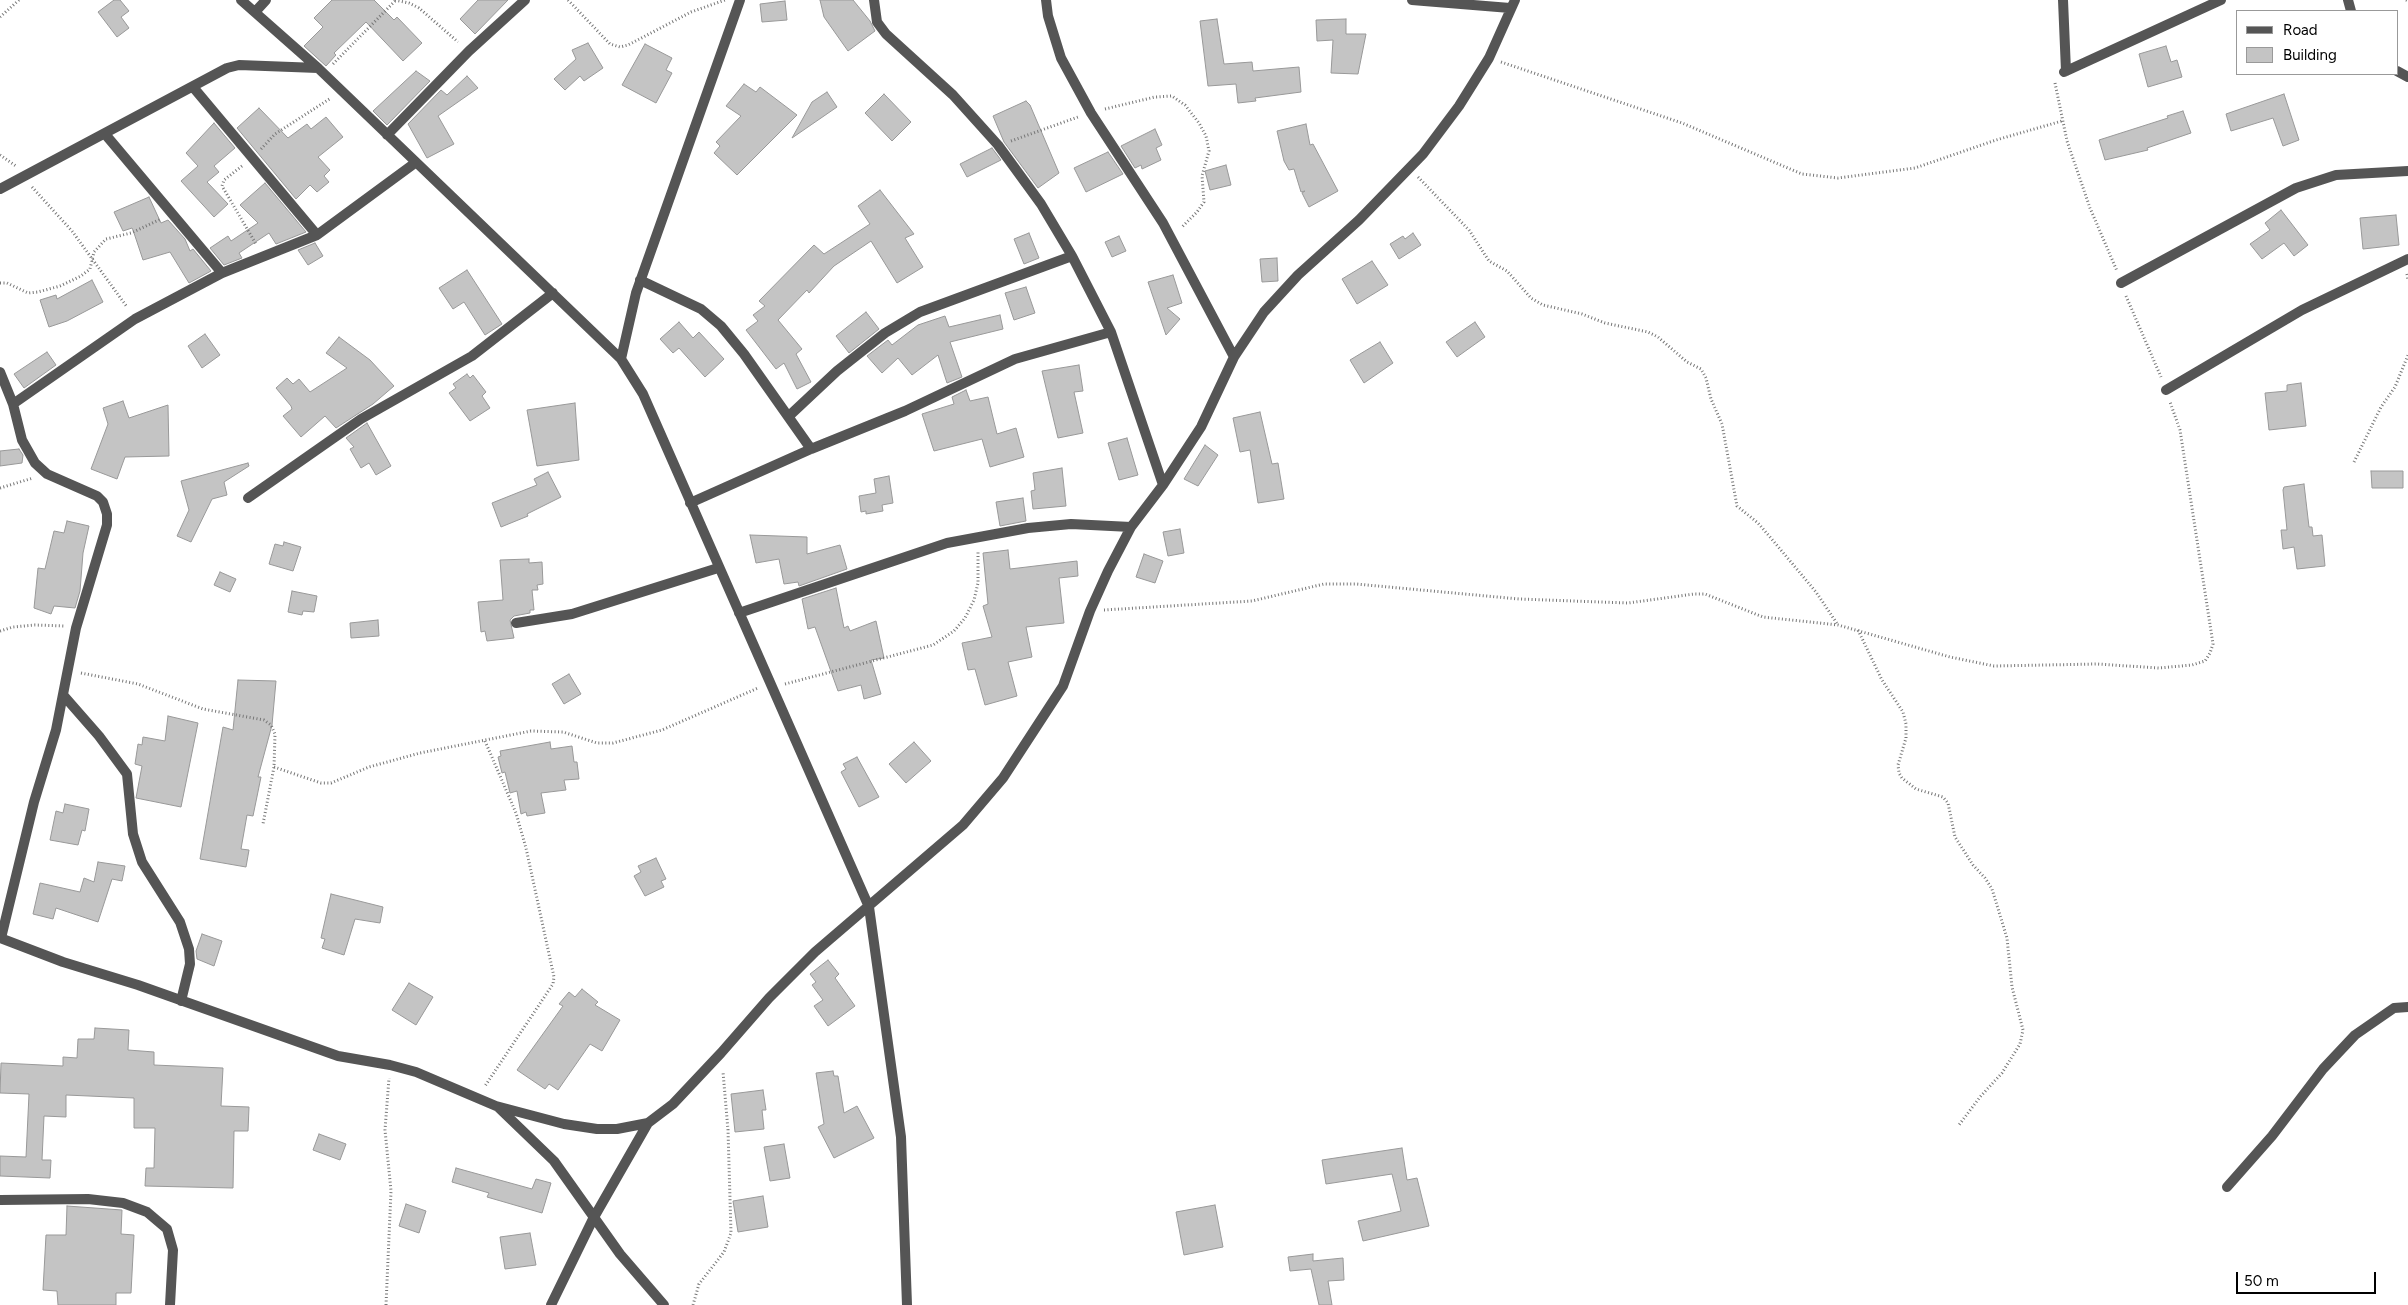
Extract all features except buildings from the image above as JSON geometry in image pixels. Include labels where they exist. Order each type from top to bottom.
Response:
[{"type":"street","points":[[241,0],[321,70],[415,163],[621,359],[643,394],[718,568],[869,907],[901,1137],[906,1305]]},
{"type":"street","points":[[255,12],[266,0]]},
{"type":"street","points":[[387,135],[470,51],[525,0]]},
{"type":"street","points":[[621,359],[640,280],[740,0]]},
{"type":"street","points":[[874,0],[878,22],[886,34],[953,95],[998,145],[1041,204],[1072,256],[1111,332],[1164,485]]},
{"type":"street","points":[[1046,0],[1062,58],[1091,113],[1170,238],[1234,357]]},
{"type":"street","points":[[550,1305],[594,1219],[648,1124],[673,1104],[782,985],[815,952],[963,825],[1003,778],[1064,686],[1090,610],[1131,527],[1164,485],[1201,427],[1234,357],[1264,312],[1298,275],[1358,220],[1408,168],[1459,106],[1489,58],[1512,4],[1412,0]]},
{"type":"street","points":[[2064,0],[2065,71],[2221,0]]},
{"type":"street","points":[[0,189],[227,68],[239,65],[321,70]]},
{"type":"street","points":[[193,87],[317,235]]},
{"type":"street","points":[[105,134],[222,273]]},
{"type":"street","points":[[13,404],[135,319],[222,273],[317,235],[415,163]]},
{"type":"street","points":[[2121,283],[2296,188],[2336,175],[2408,170]]},
{"type":"street","points":[[788,416],[836,370],[885,333],[920,312],[1072,256]]},
{"type":"street","points":[[2166,390],[2302,310],[2408,259]]},
{"type":"street","points":[[640,280],[701,309],[721,326],[744,354],[811,449]]},
{"type":"street","points":[[248,498],[361,419],[472,356],[553,293]]},
{"type":"street","points":[[690,503],[811,449],[905,411],[1015,359],[1111,332]]},
{"type":"street","points":[[0,372],[13,404],[22,440],[35,463],[47,474],[97,496],[103,502],[107,514],[107,525],[76,628],[56,730],[20,851],[0,938],[63,962],[338,1056],[390,1065],[416,1072],[496,1106],[564,1124],[597,1129],[617,1129],[648,1124]]},
{"type":"street","points":[[739,613],[947,543],[1028,528],[1071,524],[1131,527]]},
{"type":"street","points":[[516,623],[572,614],[718,568]]},
{"type":"street","points":[[64,696],[99,736],[127,774],[132,834],[142,862],[180,922],[189,948],[190,964],[181,1001]]},
{"type":"street","points":[[2228,1187],[2272,1136],[2323,1069],[2355,1035],[2394,1008],[2408,1006]]},
{"type":"street","points":[[496,1106],[554,1161],[620,1254],[664,1305]]},
{"type":"street","points":[[0,1200],[88,1199],[123,1203],[147,1212],[167,1229],[173,1250],[170,1305]]},
{"type":"path","points":[[0,17],[19,0]]},
{"type":"path","points":[[321,70],[396,0],[410,3],[419,8],[470,51]]},
{"type":"path","points":[[568,0],[610,44],[620,47],[628,45],[691,12],[724,0]]},
{"type":"path","points":[[1489,58],[1682,123],[1802,174],[1838,178],[1914,168],[1996,140],[2062,121]]},
{"type":"path","points":[[1090,610],[1252,601],[1324,584],[1356,584],[1518,599],[1628,603],[1678,595],[1705,594],[1763,616],[1838,625],[1950,657],[1994,666],[2097,664],[2159,668],[2192,665],[2205,661],[2210,654],[2213,644],[2180,430],[2166,390],[2135,320],[2090,208],[2062,121],[2055,79],[2065,71]]},
{"type":"path","points":[[264,257],[222,186],[224,180],[252,158],[275,134],[342,91]]},
{"type":"path","points":[[998,145],[1091,113],[1155,97],[1172,96],[1185,105],[1199,123],[1206,136],[1209,151],[1202,176],[1204,202],[1197,212],[1170,238]]},
{"type":"path","points":[[1408,168],[1469,230],[1490,260],[1507,271],[1531,298],[1543,305],[1582,314],[1605,323],[1648,332],[1658,337],[1687,362],[1700,369],[1706,378],[1711,399],[1723,431],[1737,506],[1764,530],[1816,592],[1838,625]]},
{"type":"path","points":[[23,176],[72,231],[135,319]]},
{"type":"path","points":[[0,283],[7,283],[28,293],[38,292],[81,276],[90,269],[98,246],[106,239],[131,233],[161,219],[167,208]]},
{"type":"path","points":[[2354,462],[2381,407],[2396,387],[2408,355]]},
{"type":"path","points":[[0,488],[47,474]]},
{"type":"path","points":[[274,766],[321,783],[331,783],[369,767],[420,753],[519,733],[543,730],[563,732],[597,743],[629,740],[696,716],[771,685],[834,669],[881,660],[933,645],[954,631],[965,618],[974,600],[980,562],[977,537]]},
{"type":"path","points":[[0,631],[13,627],[36,625],[76,628]]},
{"type":"path","points":[[1858,630],[1882,680],[1903,712],[1906,724],[1906,738],[1898,765],[1899,773],[1902,778],[1916,789],[1943,798],[1948,804],[1955,837],[1973,865],[1992,889],[2007,938],[2012,987],[2022,1030],[2020,1044],[2002,1074],[1980,1097],[1960,1124]]},
{"type":"path","points":[[68,671],[138,684],[203,709],[264,720],[271,725],[276,734],[274,766],[263,824]]},
{"type":"path","points":[[476,1099],[553,984],[554,977],[526,848],[516,813],[485,741]]},
{"type":"path","points":[[693,1305],[699,1284],[724,1252],[731,1234],[727,1113],[721,1053]]},
{"type":"path","points":[[386,1305],[391,1191],[385,1130],[390,1065]]}]
